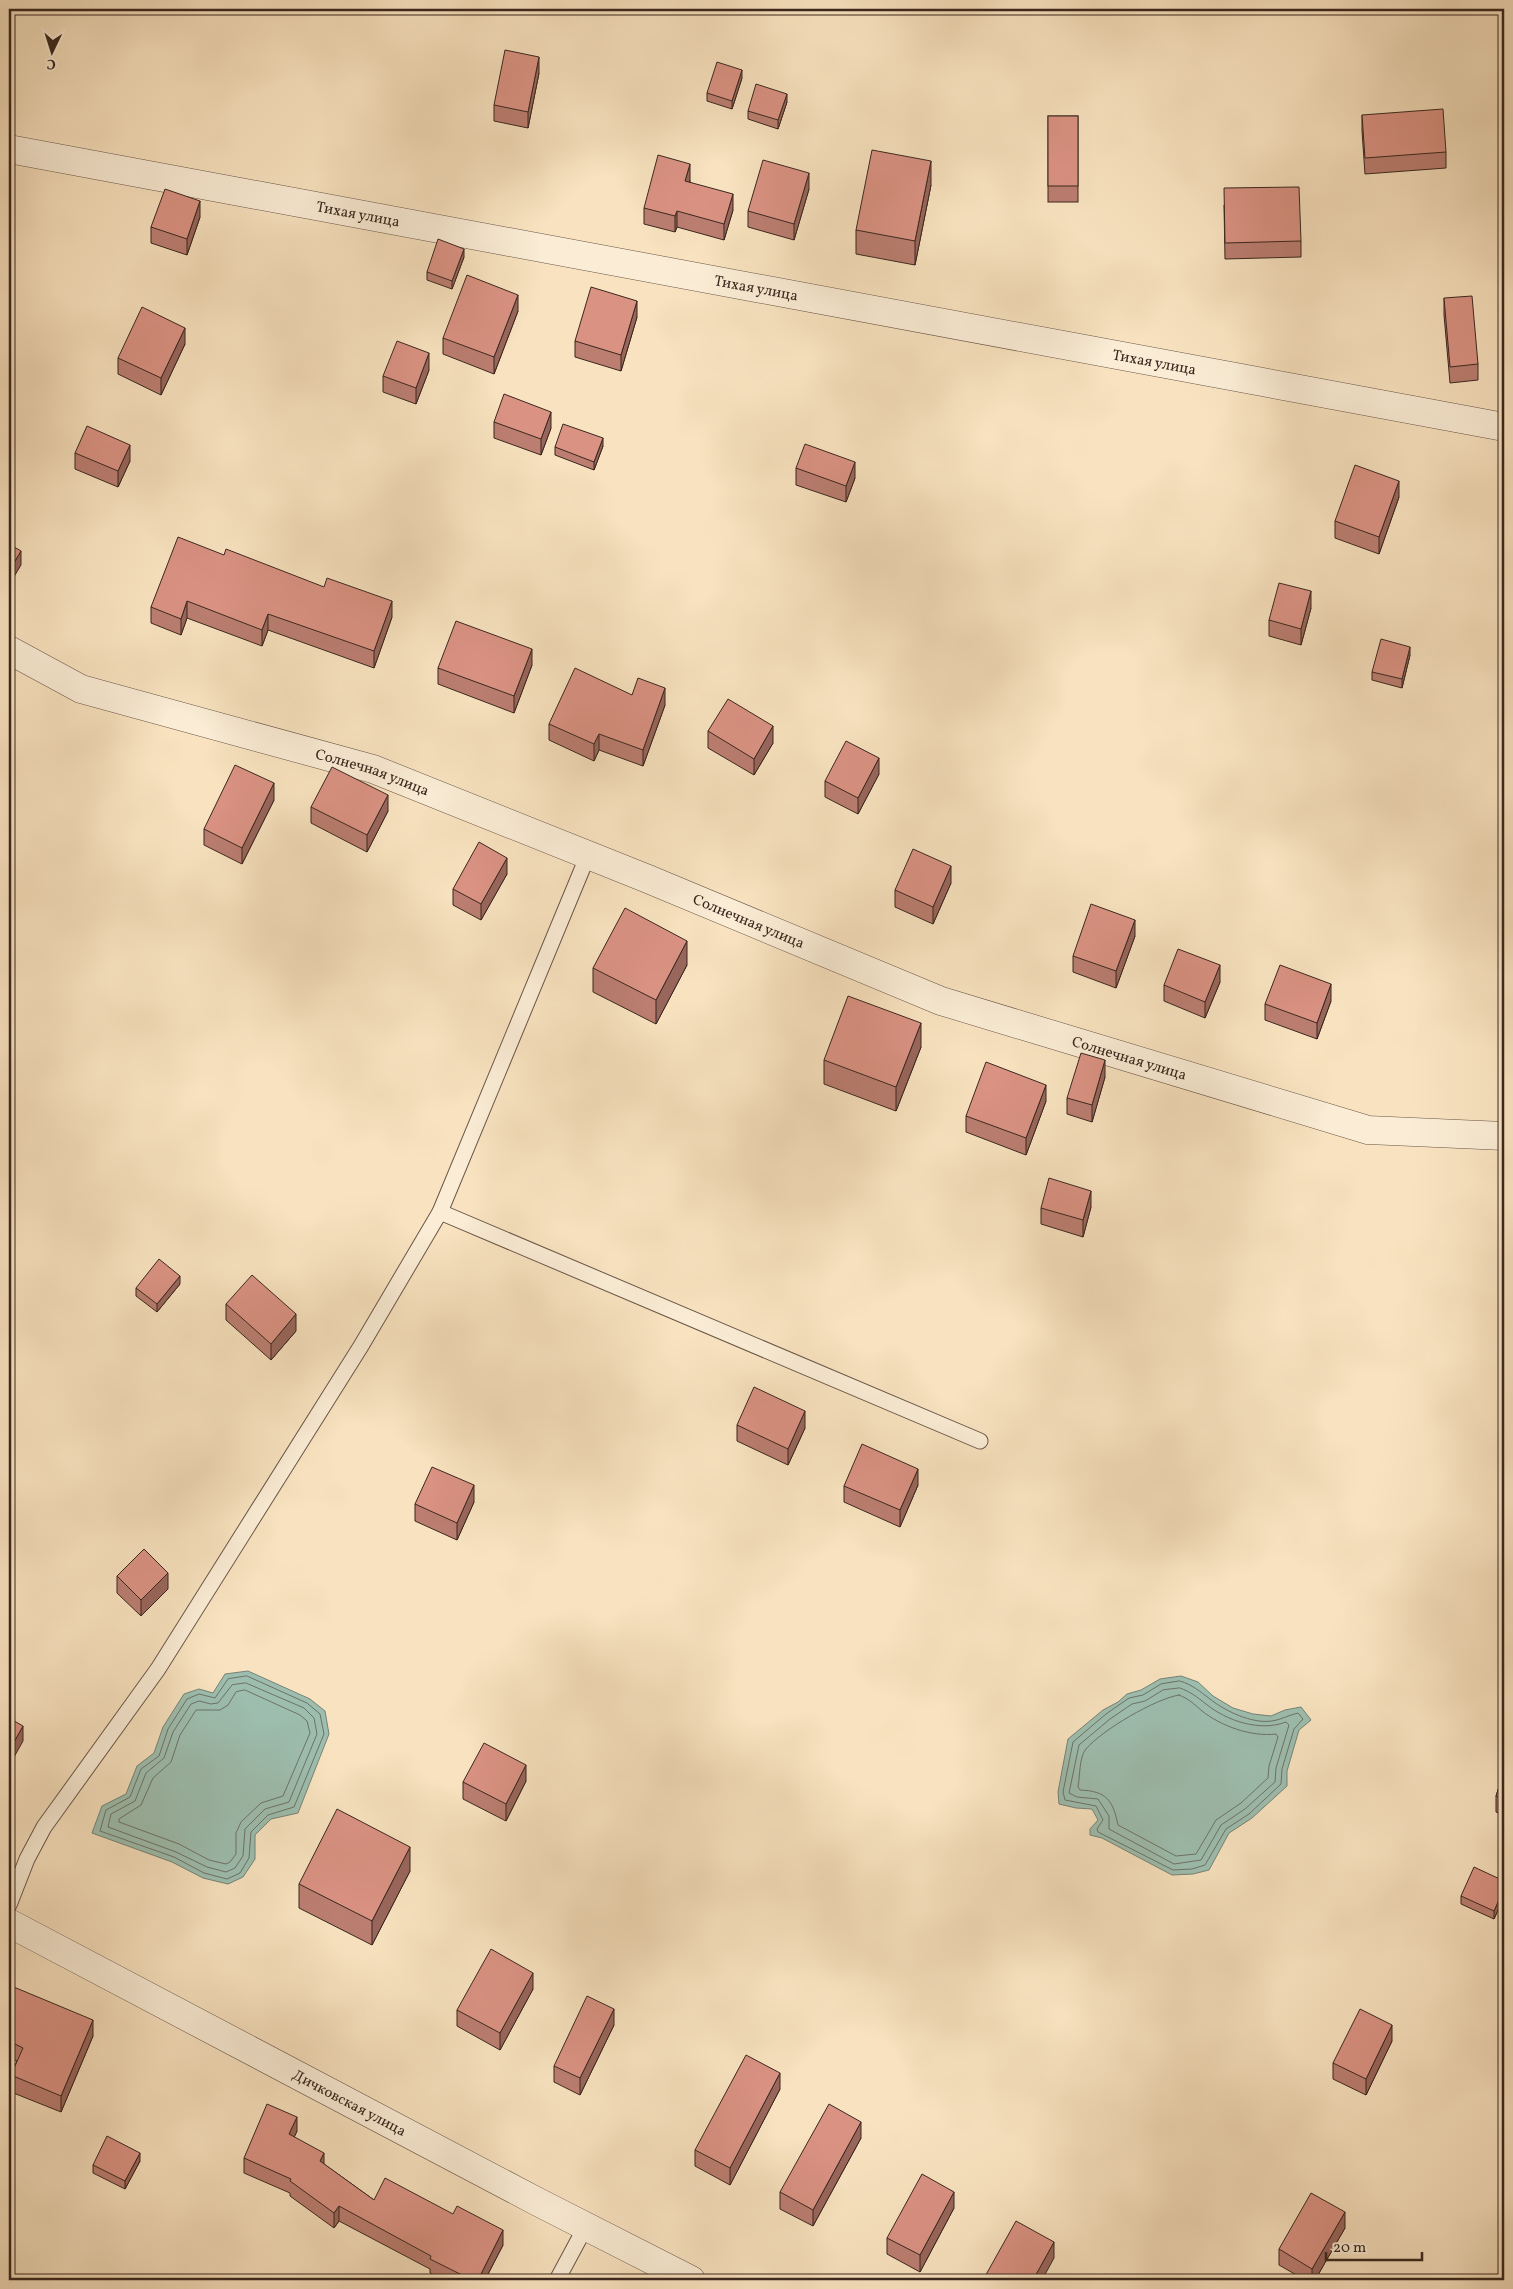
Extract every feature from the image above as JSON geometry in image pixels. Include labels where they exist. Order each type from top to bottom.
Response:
[{"type":"street","name":"Тихая улица","points":[[9,149],[1504,427]]},
{"type":"street","name":"Солнечная улица","points":[[9,650],[81,689],[373,768],[960,1007],[1368,1130],[1504,1136]]},
{"type":"street","name":"Дичковская улица","points":[[9,1923],[691,2280]]},
{"type":"lane","points":[[9,1905],[27,1859],[44,1827],[158,1669],[361,1346],[440,1212],[588,855]]},
{"type":"lane","points":[[440,1212],[980,1441]]},
{"type":"lane","points":[[557,2280],[586,2226]]},
{"type":"water","points":[[248,1671],[310,1699],[325,1711],[329,1734],[298,1813],[271,1819],[255,1835],[255,1859],[243,1877],[228,1884],[203,1878],[172,1862],[92,1833],[102,1806],[126,1794],[137,1766],[154,1753],[163,1727],[184,1694],[199,1689],[213,1693],[225,1674]]},
{"type":"water","points":[[1181,1676],[1198,1682],[1213,1696],[1233,1708],[1253,1714],[1271,1716],[1285,1710],[1301,1707],[1311,1720],[1299,1730],[1287,1771],[1287,1786],[1252,1818],[1229,1833],[1209,1870],[1193,1874],[1172,1875],[1102,1838],[1090,1835],[1090,1829],[1098,1820],[1092,1809],[1059,1804],[1058,1792],[1068,1739],[1103,1710],[1118,1702],[1127,1694],[1141,1690],[1160,1679]]},
{"type":"building","points":[[505,50],[539,57],[528,112],[494,105]]},
{"type":"building","points":[[717,62],[742,70],[732,101],[707,93]]},
{"type":"building","points":[[756,84],[787,94],[778,120],[748,111]]},
{"type":"building","points":[[1443,109],[1446,152],[1365,158],[1362,115]]},
{"type":"building","points":[[1048,116],[1078,116],[1078,186],[1048,186]]},
{"type":"building","points":[[872,150],[931,161],[915,241],[856,230]]},
{"type":"building","points":[[658,155],[690,164],[685,181],[733,194],[724,224],[677,211],[675,216],[644,208]]},
{"type":"building","points":[[763,160],[809,173],[794,224],[748,211]]},
{"type":"building","points":[[1299,187],[1301,241],[1225,243],[1224,188]]},
{"type":"building","points":[[165,189],[200,201],[187,239],[151,227]]},
{"type":"building","points":[[438,239],[464,249],[452,281],[427,272]]},
{"type":"building","points":[[467,275],[518,295],[494,357],[443,338]]},
{"type":"building","points":[[591,287],[637,301],[621,355],[575,341]]},
{"type":"building","points":[[1472,296],[1478,364],[1450,367],[1444,298]]},
{"type":"building","points":[[142,307],[185,328],[161,378],[118,358]]},
{"type":"building","points":[[397,341],[429,353],[416,388],[383,376]]},
{"type":"building","points":[[504,394],[551,412],[541,439],[494,422]]},
{"type":"building","points":[[563,424],[603,438],[594,462],[555,447]]},
{"type":"building","points":[[87,426],[130,445],[118,471],[75,453]]},
{"type":"building","points":[[805,444],[855,462],[846,486],[796,468]]},
{"type":"building","points":[[1355,465],[1399,481],[1379,537],[1335,521]]},
{"type":"building","points":[[178,537],[224,555],[226,549],[324,587],[327,578],[392,601],[374,651],[268,614],[262,630],[187,601],[181,619],[151,607]]},
{"type":"building","points":[[9,544],[21,551],[9,571]]},
{"type":"building","points":[[1279,583],[1311,591],[1301,629],[1269,620]]},
{"type":"building","points":[[456,621],[532,649],[514,696],[438,668]]},
{"type":"building","points":[[1381,639],[1410,647],[1402,679],[1372,672]]},
{"type":"building","points":[[575,668],[632,695],[638,678],[665,688],[643,750],[599,734],[594,744],[549,724]]},
{"type":"building","points":[[728,699],[773,726],[754,759],[708,731]]},
{"type":"building","points":[[846,741],[879,758],[858,798],[825,781]]},
{"type":"building","points":[[235,765],[274,783],[242,848],[204,829]]},
{"type":"building","points":[[332,767],[388,795],[367,835],[311,807]]},
{"type":"building","points":[[479,842],[507,858],[481,904],[453,889]]},
{"type":"building","points":[[913,849],[951,866],[933,907],[895,890]]},
{"type":"building","points":[[1091,904],[1135,920],[1116,971],[1073,956]]},
{"type":"building","points":[[625,908],[687,941],[656,1000],[593,968]]},
{"type":"building","points":[[1178,949],[1220,965],[1205,1002],[1164,985]]},
{"type":"building","points":[[1280,965],[1331,984],[1317,1023],[1265,1004]]},
{"type":"building","points":[[848,996],[921,1023],[896,1087],[824,1060]]},
{"type":"building","points":[[1081,1053],[1105,1060],[1092,1105],[1067,1098]]},
{"type":"building","points":[[986,1062],[1046,1085],[1026,1138],[966,1116]]},
{"type":"building","points":[[1049,1178],[1091,1191],[1083,1220],[1041,1208]]},
{"type":"building","points":[[159,1259],[180,1276],[157,1304],[136,1288]]},
{"type":"building","points":[[252,1275],[296,1314],[271,1344],[226,1304]]},
{"type":"building","points":[[754,1387],[805,1411],[788,1449],[737,1425]]},
{"type":"building","points":[[862,1444],[918,1469],[900,1510],[844,1486]]},
{"type":"building","points":[[432,1467],[474,1485],[457,1523],[415,1504]]},
{"type":"building","points":[[144,1549],[168,1573],[141,1600],[117,1576]]},
{"type":"building","points":[[9,1718],[23,1726],[9,1751]]},
{"type":"building","points":[[484,1743],[526,1765],[506,1804],[463,1782]]},
{"type":"building","points":[[1504,1772],[1504,1798],[1496,1796]]},
{"type":"building","points":[[337,1809],[410,1847],[372,1921],[299,1884]]},
{"type":"building","points":[[1474,1867],[1504,1881],[1504,1889],[1494,1911],[1461,1896]]},
{"type":"building","points":[[491,1949],[533,1973],[500,2033],[457,2010]]},
{"type":"building","points":[[9,1985],[93,2020],[61,2096],[11,2075],[23,2048],[9,2041]]},
{"type":"building","points":[[587,1996],[614,2009],[580,2078],[554,2066]]},
{"type":"building","points":[[1360,2009],[1392,2025],[1366,2079],[1333,2063]]},
{"type":"building","points":[[746,2055],[780,2073],[730,2168],[695,2150]]},
{"type":"building","points":[[267,2104],[297,2117],[289,2134],[324,2153],[320,2161],[374,2200],[385,2178],[453,2214],[457,2206],[503,2230],[478,2280],[472,2280],[430,2259],[431,2256],[339,2206],[334,2213],[290,2181],[291,2179],[244,2158]]},
{"type":"building","points":[[829,2104],[861,2122],[813,2210],[780,2192]]},
{"type":"building","points":[[107,2136],[140,2153],[125,2181],[93,2165]]},
{"type":"building","points":[[922,2174],[954,2192],[920,2255],[887,2238]]},
{"type":"building","points":[[1311,2193],[1345,2212],[1312,2269],[1279,2249]]},
{"type":"building","points":[[1016,2221],[1054,2242],[1033,2280],[983,2280]]},
{"type":"building","points":[[1105,2274],[1118,2280],[1102,2280]]}]
